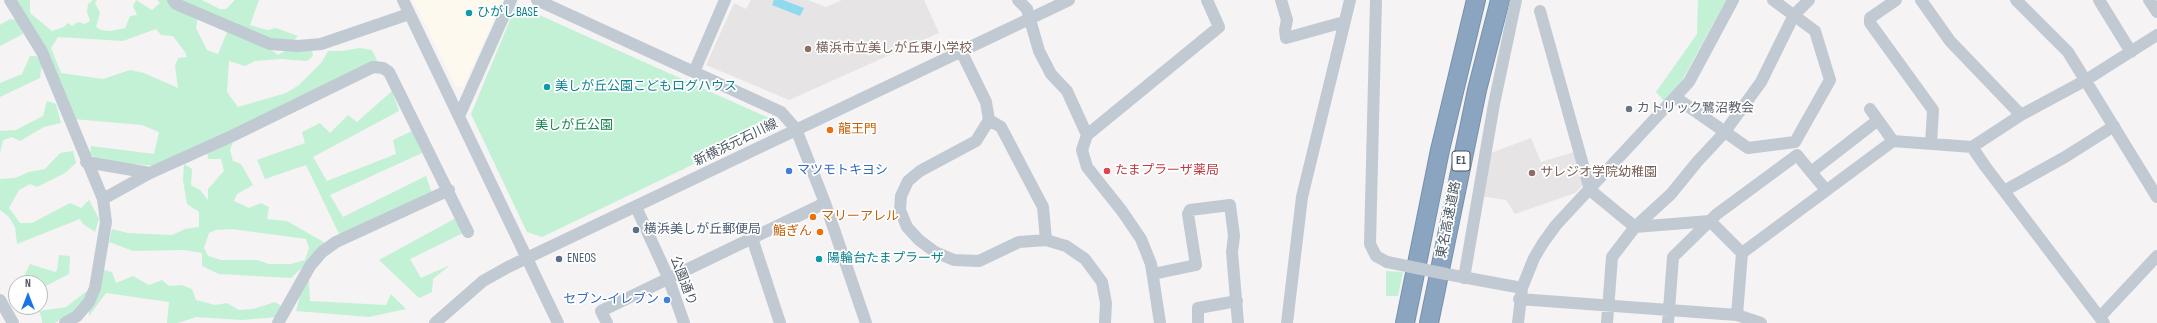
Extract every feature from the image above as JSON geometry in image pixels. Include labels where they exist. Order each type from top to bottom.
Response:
[{"type":"highway","name":"東名高速道路","points":[[1405,323],[1440,150],[1476,0]]},
{"type":"highway","name":"東名高速道路","points":[[1429,323],[1472,112],[1500,0]]},
{"type":"street","points":[[10,0],[42,52],[86,162],[103,199],[106,222],[95,288],[89,302],[77,316],[65,323]]},
{"type":"street","points":[[173,0],[176,4],[270,44],[298,46],[320,44],[409,14]]},
{"type":"street","points":[[403,0],[526,260],[558,323]]},
{"type":"street","points":[[459,116],[511,0]]},
{"type":"street","points":[[537,0],[781,112],[796,129],[825,203],[866,323]]},
{"type":"street","points":[[694,72],[725,0]]},
{"type":"street","points":[[1018,0],[1027,9],[1038,51],[1051,74],[1067,91],[1087,135]]},
{"type":"street","points":[[1160,323],[1151,264],[1141,239],[1122,211],[1087,167],[1082,150],[1087,135],[1219,27],[1207,0]]},
{"type":"street","points":[[1282,0],[1287,20],[1285,30],[1286,38],[1344,22]]},
{"type":"street","points":[[1287,323],[1302,197],[1350,0]]},
{"type":"street","points":[[1376,0],[1370,244],[1376,256],[1387,262],[1462,277],[1520,293],[1608,305],[1669,310],[1715,318],[1737,315],[1761,323]]},
{"type":"street","points":[[1462,277],[1494,104],[1516,0]]},
{"type":"street","points":[[1518,323],[1520,293],[1534,258],[1543,243],[1556,225],[1689,82],[1734,0]]},
{"type":"street","points":[[1675,97],[1724,133],[1748,148],[1795,142],[1830,80],[1815,31],[1773,0]]},
{"type":"street","points":[[1607,323],[1612,257],[1635,227],[1671,194],[1697,162],[1724,133],[1761,82],[1794,15],[1809,0]]},
{"type":"street","points":[[1896,0],[1870,18],[1870,23],[1933,110],[1931,144]]},
{"type":"street","points":[[1921,0],[1950,41],[2021,115]]},
{"type":"street","points":[[2099,0],[2131,52]]},
{"type":"street","points":[[2149,0],[2157,12]]},
{"type":"street","points":[[2020,1],[2068,52],[2157,197]]},
{"type":"street","name":"新横浜元石川線","points":[[435,323],[483,281],[508,266],[526,260],[796,129],[1064,2]]},
{"type":"street","points":[[1540,12],[1590,190],[1635,227],[1710,221]]},
{"type":"street","points":[[1737,315],[1742,254],[1826,190],[1893,142],[1972,147],[2021,115],[2086,80],[2157,35]]},
{"type":"street","points":[[961,51],[986,102],[989,120],[976,141],[920,171],[908,181],[901,196],[900,210],[907,227],[919,240],[935,252],[954,260],[979,261],[1019,242],[1046,240],[1066,246],[1085,259],[1096,271],[1102,282],[1105,296],[1105,323]]},
{"type":"street","points":[[103,199],[150,173],[232,136],[373,67],[383,68],[389,72],[449,190],[468,232]]},
{"type":"street","points":[[1870,109],[1893,142]]},
{"type":"street","points":[[989,120],[1001,127],[1043,207],[1046,240]]},
{"type":"street","points":[[1811,172],[1878,120]]},
{"type":"street","points":[[2004,191],[2065,157],[2114,126]]},
{"type":"street","points":[[1972,147],[2102,320],[2157,256]]},
{"type":"street","points":[[1668,323],[1673,257],[1710,221],[1797,155],[1826,190]]},
{"type":"street","points":[[86,162],[150,173]]},
{"type":"street","points":[[278,323],[310,266],[322,252],[336,242],[449,190]]},
{"type":"street","points":[[607,323],[601,311],[668,277],[825,203]]},
{"type":"street","points":[[1153,274],[1196,265],[1188,214],[1190,210],[1230,205],[1234,236],[1232,252],[1238,323]]},
{"type":"street","name":"公園通り","points":[[636,207],[668,277],[684,323]]},
{"type":"street","points":[[1710,221],[1742,254]]},
{"type":"street","points":[[752,238],[780,323]]},
{"type":"street","points":[[0,300],[13,323]]},
{"type":"street","points":[[1198,323],[1198,308],[1237,301]]},
{"type":"shaded area","points":[[413,0],[503,0],[463,87],[456,87]]},
{"type":"shaded area","name":"横浜市立美しが丘東小学校","points":[[751,0],[808,0],[826,7],[842,0],[924,0],[939,33],[789,100],[706,65],[734,3],[746,9]]},
{"type":"shaded area","name":"サレジオ学院幼稚園","points":[[1531,138],[1541,162],[1574,152],[1584,184],[1575,193],[1515,214],[1506,200],[1480,196],[1488,154]]},
{"type":"green space","points":[[12,0],[30,0],[30,13],[52,31],[64,27],[68,23],[72,26],[78,22],[85,24],[90,21],[87,12],[88,4],[93,0],[97,0],[95,3],[100,13],[96,27],[101,30],[110,31],[125,28],[130,16],[137,15],[133,6],[136,0],[152,10],[160,3],[157,0],[202,0],[220,9],[226,9],[235,0],[259,0],[250,25],[267,30],[276,28],[298,36],[292,42],[263,44],[278,55],[285,51],[294,49],[312,51],[313,56],[307,61],[280,59],[255,61],[245,66],[229,61],[227,92],[238,107],[286,93],[299,85],[322,62],[328,51],[341,51],[360,48],[372,50],[378,63],[156,166],[99,161],[90,154],[91,146],[154,154],[159,132],[142,125],[73,119]],"holes":[[[199,10],[231,23],[218,54],[207,50],[196,28]],[[156,29],[161,35],[173,36],[187,57],[178,58],[175,66],[178,88],[144,73],[130,70],[103,79],[61,73],[51,48],[58,37],[123,41]]]},
{"type":"green space","points":[[1698,0],[1726,0],[1682,81],[1664,101],[1656,92],[1697,34]]},
{"type":"green space","name":"美しが丘公園","points":[[519,6],[769,118],[771,127],[542,237],[527,232],[471,114],[515,8]]},
{"type":"green space","points":[[10,19],[17,20],[23,34],[0,46],[0,25]]},
{"type":"green space","points":[[30,56],[36,56],[42,63],[40,78],[0,97],[0,83],[22,74]]},
{"type":"green space","points":[[392,91],[399,111],[313,157],[327,181],[396,154],[393,140],[412,131],[422,153],[330,195],[343,217],[426,176],[432,193],[341,238],[306,165],[265,179],[257,160],[305,143],[302,132],[320,123],[330,133],[348,115],[357,122]]},
{"type":"green space","points":[[47,101],[56,104],[61,123],[44,127],[20,141],[12,137],[3,140],[0,152],[0,131],[16,130],[43,116]]},
{"type":"green space","points":[[233,142],[230,150],[233,161],[241,164],[253,185],[237,194],[234,201],[249,208],[261,203],[269,207],[267,219],[287,221],[327,244],[291,278],[219,274],[202,266],[202,253],[184,250],[133,251],[109,242],[112,229],[128,233],[172,235],[185,229],[199,227],[199,212],[187,204],[183,180],[184,164],[192,169],[191,185],[200,190],[208,200],[208,189],[224,171],[221,159],[208,159],[207,151]],"holes":[[[232,229],[306,239],[309,248],[305,260],[291,264],[269,264],[257,260],[221,260],[208,256],[204,248],[209,233],[216,230]]]},
{"type":"green space","points":[[73,151],[76,163],[65,173],[37,187],[30,184],[19,190],[9,208],[20,223],[32,223],[70,203],[81,208],[89,200],[99,219],[95,232],[83,224],[80,219],[17,244],[15,227],[8,216],[0,210],[0,179],[15,178],[29,172],[45,169],[60,153]]},
{"type":"green space","points":[[456,218],[463,233],[410,259],[421,278],[450,265],[433,279],[432,292],[419,298],[379,260]]},
{"type":"green space","points":[[59,255],[70,256],[69,274],[48,285],[48,275],[24,275],[30,264],[55,272],[57,270]]},
{"type":"green space","points":[[104,270],[112,272],[116,283],[133,276],[149,285],[162,280],[169,286],[182,285],[192,289],[196,300],[215,305],[227,303],[239,310],[253,309],[275,302],[283,307],[278,317],[242,320],[196,317],[178,323],[167,323],[169,302],[106,293],[89,316],[89,311]]},
{"type":"green space","points":[[1386,271],[1403,272],[1398,296],[1386,296]]},
{"type":"green space","points":[[309,280],[310,301],[386,305],[391,294],[406,309],[369,317],[296,311],[304,281]]},
{"type":"green space","points":[[87,291],[91,291],[82,306],[55,323],[42,323],[40,315],[48,315],[48,310],[66,307]]},
{"type":"water","points":[[774,0],[783,0],[804,8],[800,16],[772,5]]},
{"type":"place","name":"ひがしBASE","points":[[469,13]]},
{"type":"place","name":"横浜市立美しが丘東小学校","points":[[808,49]]},
{"type":"place","name":"美しが丘公園こどもログハウス","points":[[547,87]]},
{"type":"place","name":"カトリック鷺沼教会","points":[[1629,109]]},
{"type":"place","name":"龍王門","points":[[830,130]]},
{"type":"place","name":"マツモトキヨシ","points":[[789,171]]},
{"type":"place","name":"たまプラーザ薬局","points":[[1107,171]]},
{"type":"place","name":"サレジオ学院幼稚園","points":[[1532,173]]},
{"type":"place","name":"マリーアレル","points":[[813,217]]},
{"type":"place","name":"横浜美しが丘郵便局","points":[[636,230]]},
{"type":"place","name":"鮨ぎん","points":[[820,232]]},
{"type":"place","name":"ENEOS","points":[[559,259]]},
{"type":"place","name":"陽輪台たまプラーザ","points":[[819,259]]},
{"type":"place","name":"セブン-イレブン","points":[[667,300]]}]
